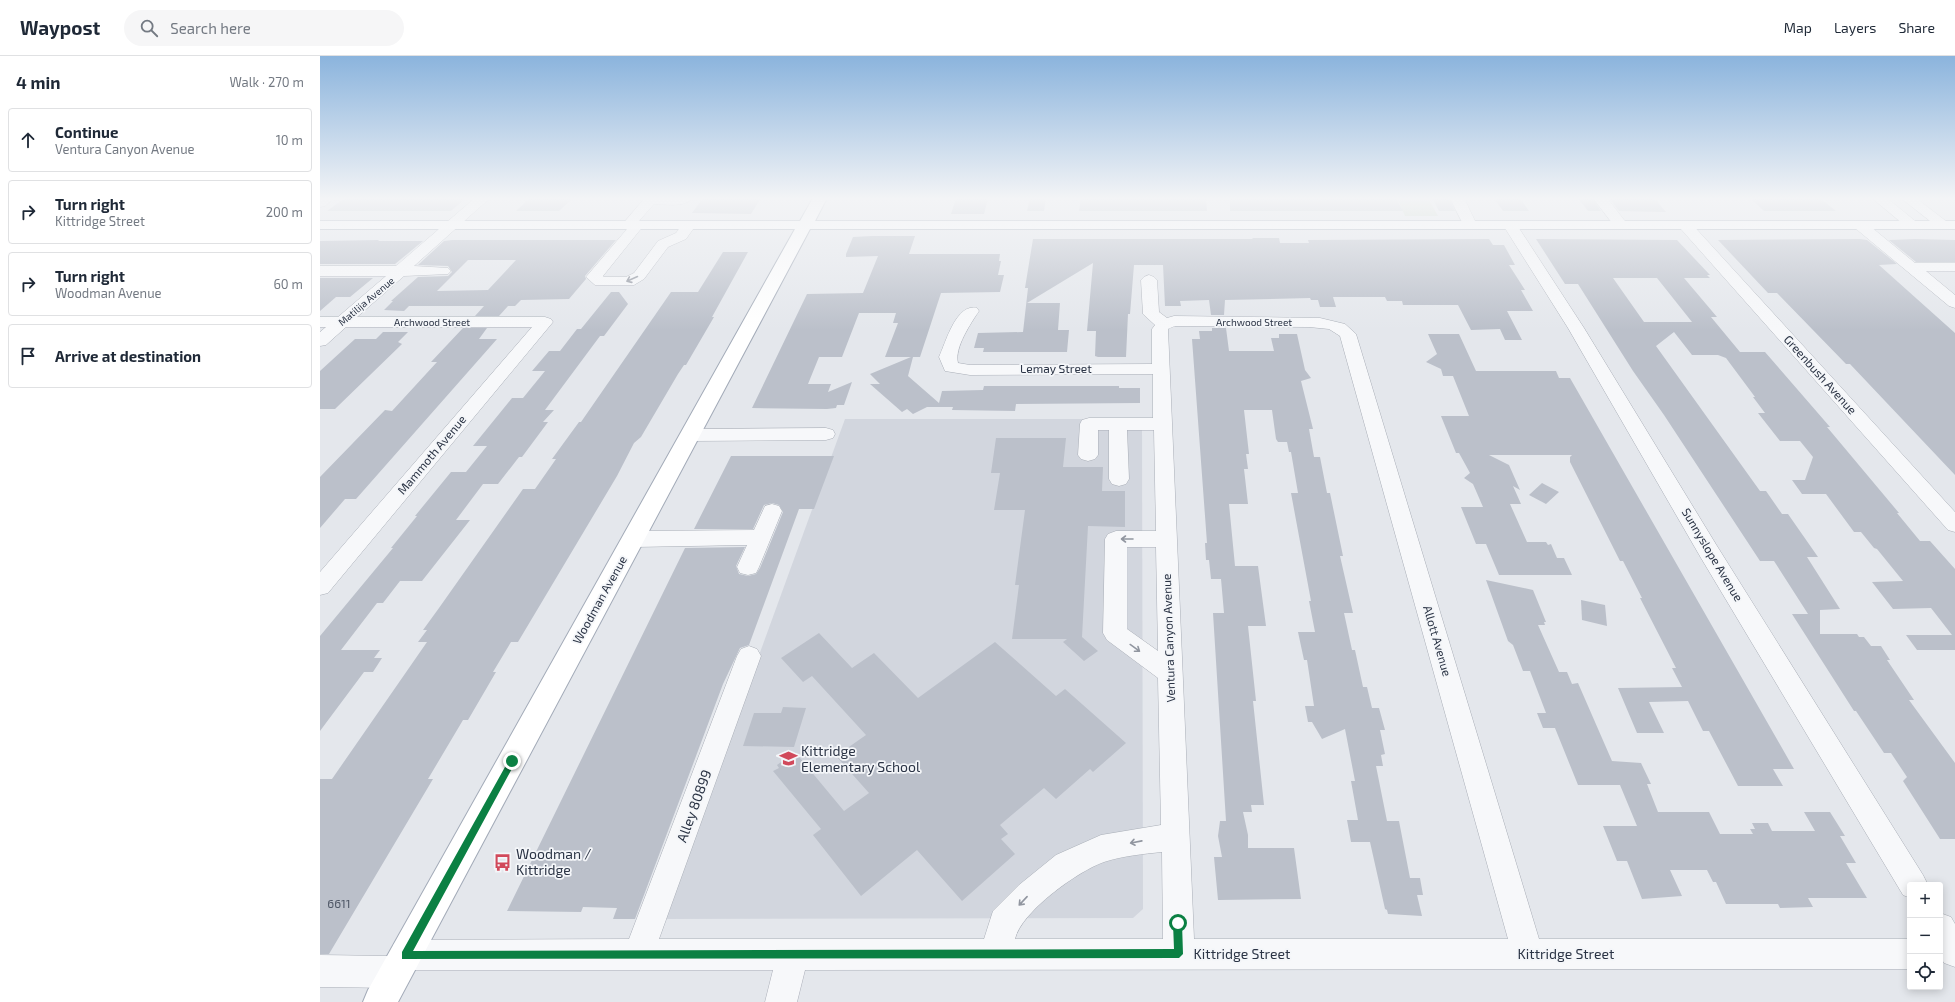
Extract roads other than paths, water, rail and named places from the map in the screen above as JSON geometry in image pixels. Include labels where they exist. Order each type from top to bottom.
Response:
[{"type":"main road","name":"Woodman Avenue","points":[[380,1002],[796,242]]},
{"type":"street","name":"Matilija Avenue","points":[[320,341],[433,242]]},
{"type":"street","points":[[622,242],[594,277],[600,282],[629,282],[639,276],[663,244],[667,242]]},
{"type":"street","name":"Sunnyslope Avenue","points":[[1521,242],[1576,328],[1709,552],[1911,882]]},
{"type":"street","name":"Greenbush Avenue","points":[[1700,242],[1955,525]]},
{"type":"street","points":[[1881,242],[1955,303]]},
{"type":"street","points":[[1912,267],[1955,267]]},
{"type":"street","points":[[320,272],[443,271]]},
{"type":"street","points":[[1149,280],[1151,314],[1164,324]]},
{"type":"street","name":"Lemay Street","points":[[971,310],[961,324],[948,357],[951,367],[970,370],[1161,369]]},
{"type":"street","name":"Archwood Street","points":[[1164,324],[1174,321],[1309,322],[1331,324],[1343,329]]},
{"type":"street","name":"Archwood Street","points":[[320,322],[545,322]]},
{"type":"street","name":"Mammoth Avenue","points":[[320,587],[545,322]]},
{"type":"street","name":"Ventura Canyon Avenue","points":[[1164,324],[1160,329],[1162,424],[1179,954]]},
{"type":"street","name":"Allott Avenue","points":[[1343,329],[1348,334],[1528,954]]},
{"type":"street","points":[[1088,455],[1089,424],[1162,424]]},
{"type":"street","points":[[1118,424],[1119,479]]},
{"type":"street","points":[[690,435],[826,434]]},
{"type":"street","points":[[748,567],[772,511]]},
{"type":"street","points":[[634,539],[761,537]]},
{"type":"street","points":[[1166,539],[1116,539],[1115,633],[1170,673]]},
{"type":"street","name":"Alley 80899","points":[[638,955],[749,656]]},
{"type":"street","points":[[996,954],[1004,922],[1029,895],[1066,865],[1101,850],[1139,841],[1175,837]]},
{"type":"street","points":[[1943,933],[1955,953],[1943,954]]},
{"type":"street","points":[[781,1002],[793,954]]},
{"type":"street","name":"Kittridge Street","points":[[320,971],[401,964],[638,955],[1907,954]]},
{"type":"place","name":"Kittridge Elementary School","points":[[788,759]]},
{"type":"place","name":"Woodman / Kittridge","points":[[503,862]]}]
